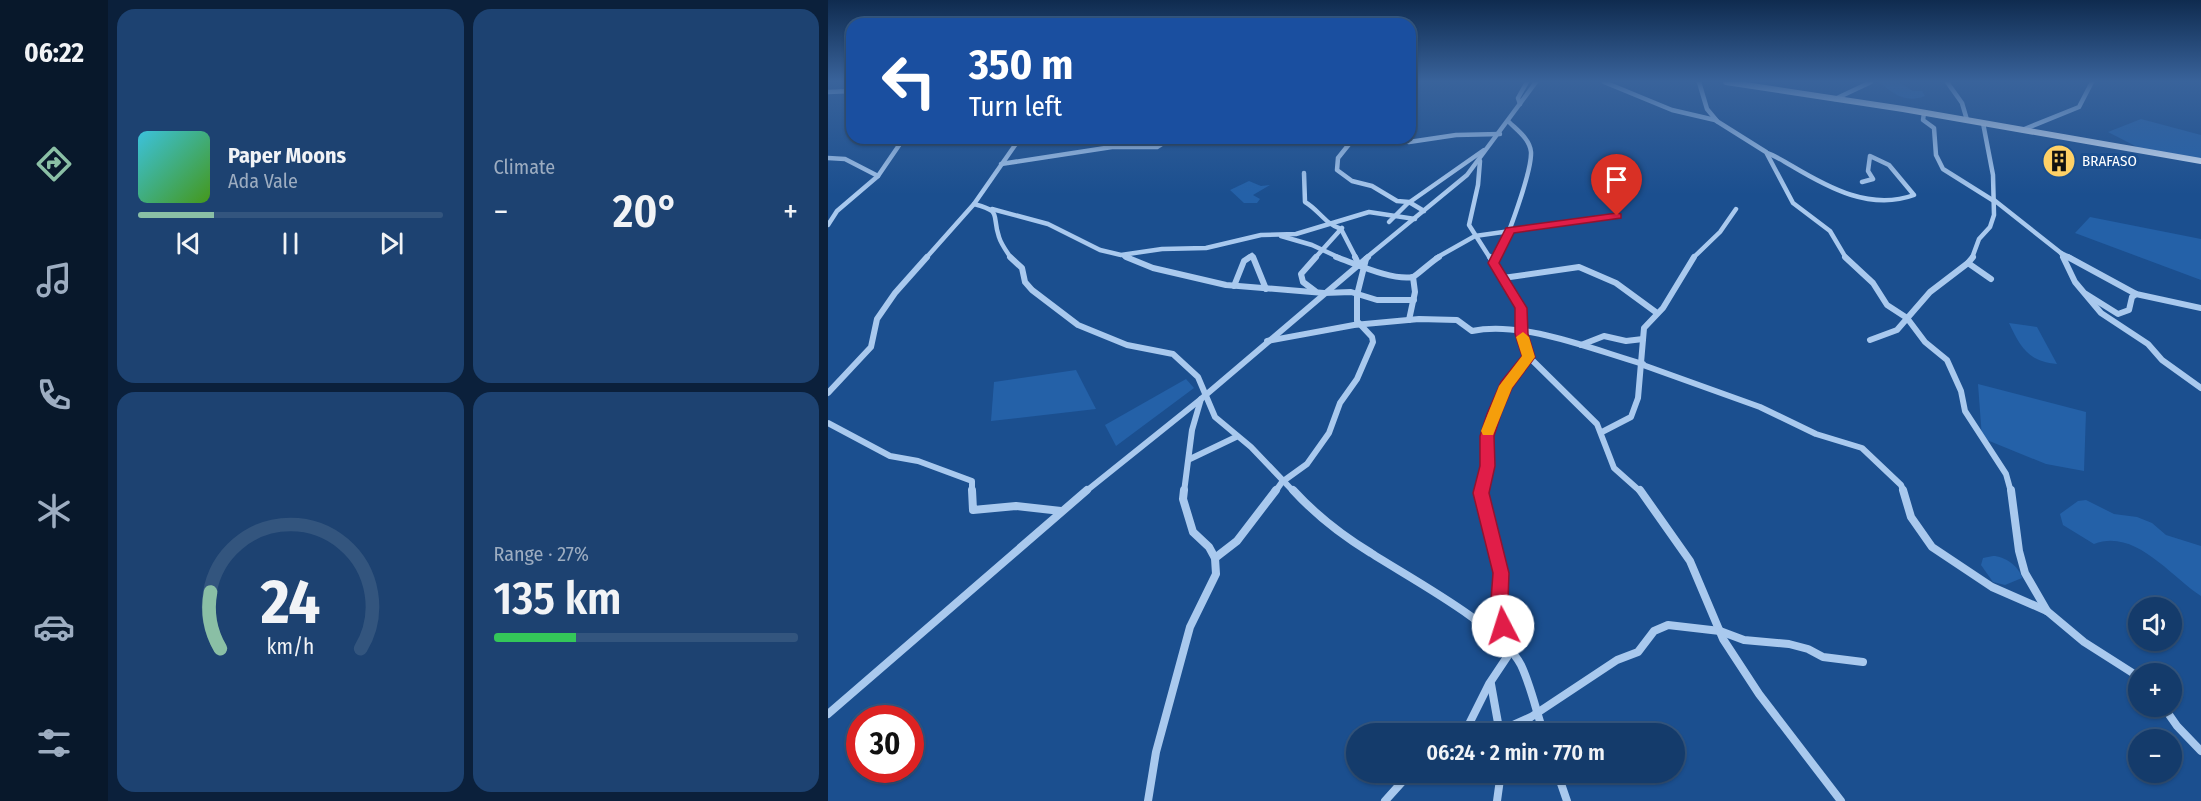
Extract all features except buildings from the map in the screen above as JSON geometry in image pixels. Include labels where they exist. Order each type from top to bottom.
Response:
[{"type":"street","points":[[1391,219],[1409,202],[1487,148],[1511,119]]},
{"type":"street","points":[[1705,119],[1718,123],[1824,184],[1866,200],[1880,203],[1914,195],[1889,165],[1870,156],[1868,171],[1873,179],[1863,182]]},
{"type":"street","points":[[1715,119],[1718,123]]},
{"type":"street","points":[[1923,119],[1934,128],[1936,155],[1943,169],[1994,200],[2061,253],[2136,294],[2201,308]]},
{"type":"street","points":[[1963,119],[2201,161]]},
{"type":"street","points":[[2022,130],[2049,119]]},
{"type":"street","points":[[1493,263],[1509,231],[1531,150],[1528,142],[1509,122]]},
{"type":"street","points":[[1707,123],[1718,123]]},
{"type":"street","points":[[1870,340],[1894,334],[1907,318],[1913,316],[1928,294],[1977,254],[1982,234],[1991,226],[1994,200],[1992,172],[1983,123]]},
{"type":"street","points":[[1416,141],[1456,135],[1500,134]]},
{"type":"street","points":[[828,225],[844,204],[878,176],[900,144]]},
{"type":"street","points":[[828,393],[871,347],[877,319],[895,293],[974,204],[1015,144]]},
{"type":"street","points":[[1000,164],[1112,147],[1157,147],[1162,144]]},
{"type":"street","points":[[1349,144],[1338,158],[1337,170],[1352,181],[1378,189],[1397,201],[1409,202],[1424,211]]},
{"type":"street","points":[[828,714],[1061,511],[1203,397],[1324,293],[1415,219],[1480,161],[1487,148]]},
{"type":"street","points":[[1767,153],[1780,176],[1788,197],[1800,210],[1830,231],[1848,261],[1873,284],[1887,305],[1907,318],[1925,342],[1947,360],[1961,391],[1965,411],[2006,474],[2013,498],[2019,550],[2025,573],[2047,611]]},
{"type":"street","points":[[828,158],[845,159],[878,176]]},
{"type":"street","points":[[1480,161],[1480,178],[1475,190],[1469,225],[1521,308],[1522,334],[1529,357],[1557,383],[1602,432],[1614,468],[1639,489],[1690,561],[1720,631],[1759,694],[1841,801]]},
{"type":"street","points":[[1215,558],[1237,541],[1281,482],[1307,464],[1318,445],[1329,433],[1344,395],[1357,379],[1373,342],[1372,337],[1357,321],[1357,295],[1364,279],[1363,263],[1341,229],[1329,225],[1314,207],[1305,202],[1304,173]]},
{"type":"street","points":[[974,204],[1048,224],[1107,253],[1121,255],[1153,268],[1234,286],[1324,293],[1351,292],[1377,300],[1414,300]]},
{"type":"street","points":[[992,209],[998,218],[999,238],[1011,258],[1022,268],[1025,282],[1032,290],[1078,325],[1127,345],[1173,354],[1198,377],[1203,397],[1215,417],[1236,437],[1251,447],[1281,482],[1333,526],[1369,552],[1423,584],[1511,651],[1520,663],[1541,723]]},
{"type":"street","points":[[1602,432],[1608,426],[1627,421],[1631,417],[1643,364],[1644,328],[1663,308],[1693,258],[1720,232],[1736,209]]},
{"type":"street","points":[[1121,255],[1162,249],[1206,248],[1254,237],[1281,236],[1329,225],[1369,212],[1391,219],[1415,219]]},
{"type":"street","points":[[1281,236],[1312,245],[1319,251],[1363,263],[1386,274],[1413,277],[1419,274],[1426,264],[1475,236],[1617,216]]},
{"type":"street","points":[[1315,291],[1300,278],[1319,251],[1337,237],[1345,220]]},
{"type":"street","points":[[2061,253],[2084,292],[2101,313],[2148,344],[2162,360],[2201,388]]},
{"type":"street","points":[[1234,286],[1244,261],[1252,255],[1266,290]]},
{"type":"street","points":[[1968,263],[1991,279]]},
{"type":"street","points":[[1503,278],[1579,267],[1616,283],[1657,314]]},
{"type":"street","points":[[1409,320],[1414,300],[1413,277]]},
{"type":"street","points":[[2084,292],[2118,314],[2129,310],[2132,297],[2136,294]]},
{"type":"street","points":[[1267,342],[1360,325],[1409,320],[1457,321],[1472,331],[1490,327],[1580,345],[1643,364],[1654,371],[1760,407],[1816,434],[1862,448],[1901,485],[1907,498],[1911,517],[1932,546],[1992,587],[2047,611],[2084,642],[2128,669]]},
{"type":"street","points":[[1580,345],[1604,336],[1626,341],[1643,339]]},
{"type":"street","points":[[1503,644],[1501,573],[1493,547],[1491,527],[1482,504],[1482,483],[1488,466],[1487,436],[1499,400],[1515,372],[1529,357]]},
{"type":"street","points":[[1148,801],[1161,734],[1190,627],[1216,574],[1215,558],[1209,547],[1193,532],[1183,499],[1192,430],[1203,397]]},
{"type":"street","points":[[828,423],[891,456],[918,461],[972,481],[975,510],[1016,506],[1061,511]]},
{"type":"street","points":[[1190,459],[1236,437]]},
{"type":"street","points":[[1500,600],[1490,605],[1488,614],[1504,633]]},
{"type":"street","points":[[1516,723],[1617,660],[1638,652],[1654,631],[1664,626],[1678,624],[1720,631],[1744,640],[1808,649],[1823,657],[1863,662]]},
{"type":"street","points":[[1470,723],[1501,663],[1511,651]]},
{"type":"street","points":[[1491,684],[1499,723]]},
{"type":"street","points":[[2171,717],[2201,751]]},
{"type":"street","points":[[1385,801],[1401,783]]},
{"type":"street","points":[[1497,801],[1499,783]]},
{"type":"street","points":[[1561,783],[1567,801]]},
{"type":"shaded area","points":[[2142,119],[2201,135],[2201,160],[2143,150],[2108,132]]},
{"type":"shaded area","points":[[1249,181],[1261,186],[1270,185],[1253,195],[1260,199],[1257,203],[1244,203],[1230,190]]},
{"type":"shaded area","points":[[2090,217],[2201,239],[2201,280],[2075,233]]},
{"type":"shaded area","points":[[2009,323],[2037,327],[2057,364],[2039,360],[2027,352],[2017,340]]},
{"type":"shaded area","points":[[1076,370],[1096,409],[991,421],[994,382]]},
{"type":"shaded area","points":[[1186,379],[1194,388],[1116,446],[1105,425]]},
{"type":"shaded area","points":[[1978,384],[2086,412],[2084,471],[2046,464],[1982,438]]},
{"type":"shaded area","points":[[2086,500],[2114,514],[2137,517],[2152,523],[2166,535],[2201,546],[2201,596],[2138,548],[2109,541],[2094,544],[2063,525],[2060,514],[2078,501]]},
{"type":"shaded area","points":[[1993,556],[2010,563],[2018,570],[2022,578],[2005,585],[1993,582],[1981,565],[1983,558]]},
{"type":"slow traffic","points":[[1488,431],[1506,386],[1529,357],[1523,337]]},
{"type":"place","name":"BRAFASO","points":[[2059,161]]},
{"type":"route","points":[[1503,626],[1500,611],[1501,573],[1481,493],[1488,466],[1489,428],[1506,386],[1529,357],[1522,334],[1521,308],[1493,263],[1503,248],[1509,231],[1617,216]]}]
